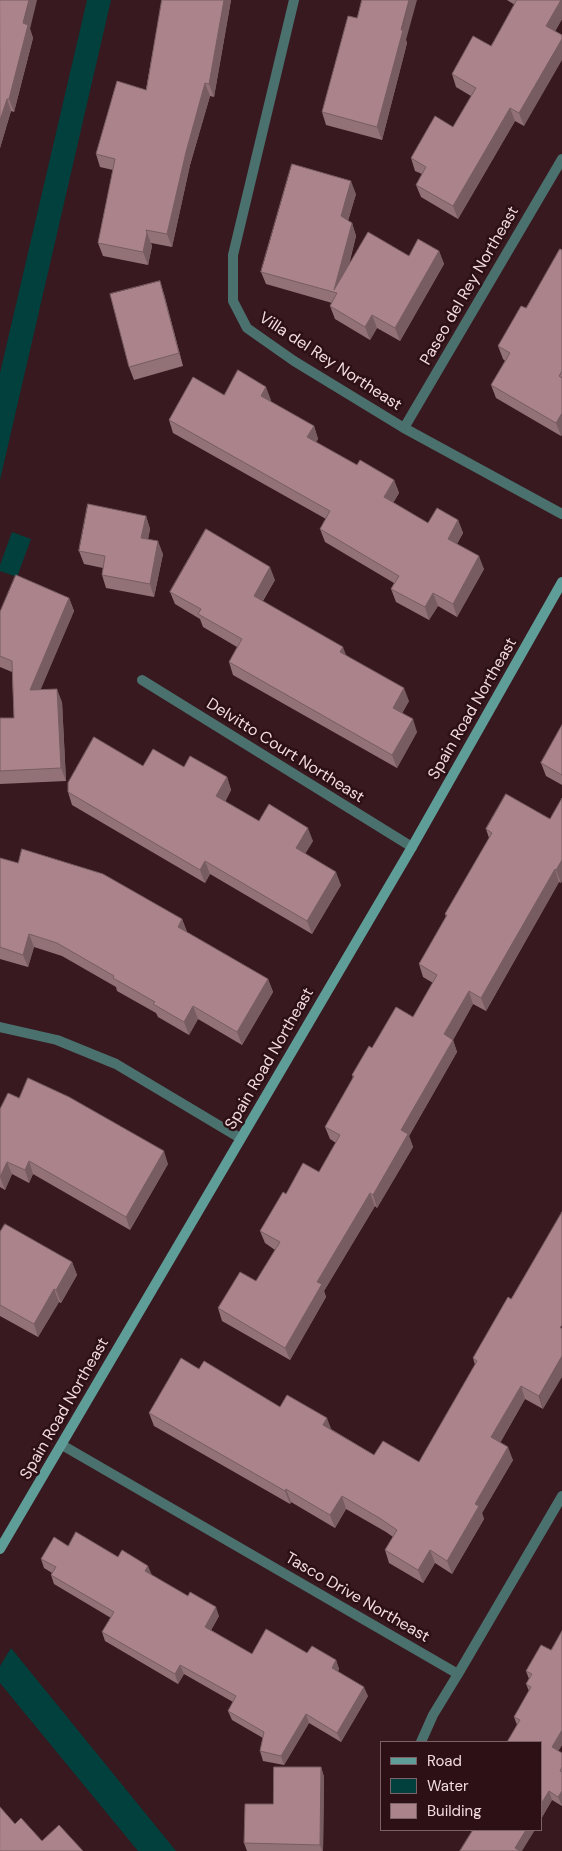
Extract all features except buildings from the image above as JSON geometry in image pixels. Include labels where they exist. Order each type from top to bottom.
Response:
[{"type":"street","name":"Villa del Rey Northeast","points":[[294,0],[233,254],[233,301],[247,328],[294,361],[404,428],[562,514]]},
{"type":"street","name":"Paseo del Rey Northeast","points":[[404,428],[562,159]]},
{"type":"street","name":"Spain Road Northeast","points":[[0,1549],[412,847],[562,582]]},
{"type":"street","name":"Delvitto Court Northeast","points":[[142,680],[412,847]]},
{"type":"street","points":[[0,1027],[57,1040],[116,1064],[240,1138]]},
{"type":"street","name":"Tasco Drive Northeast","points":[[62,1445],[458,1674]]},
{"type":"street","points":[[421,1741],[433,1715],[562,1496]]},
{"type":"water","points":[[87,0],[111,0],[0,480],[0,373]]},
{"type":"water","points":[[12,532],[31,539],[17,577],[0,571],[0,565]]},
{"type":"water","points":[[11,1648],[176,1851],[138,1851],[0,1683],[0,1666]]}]
